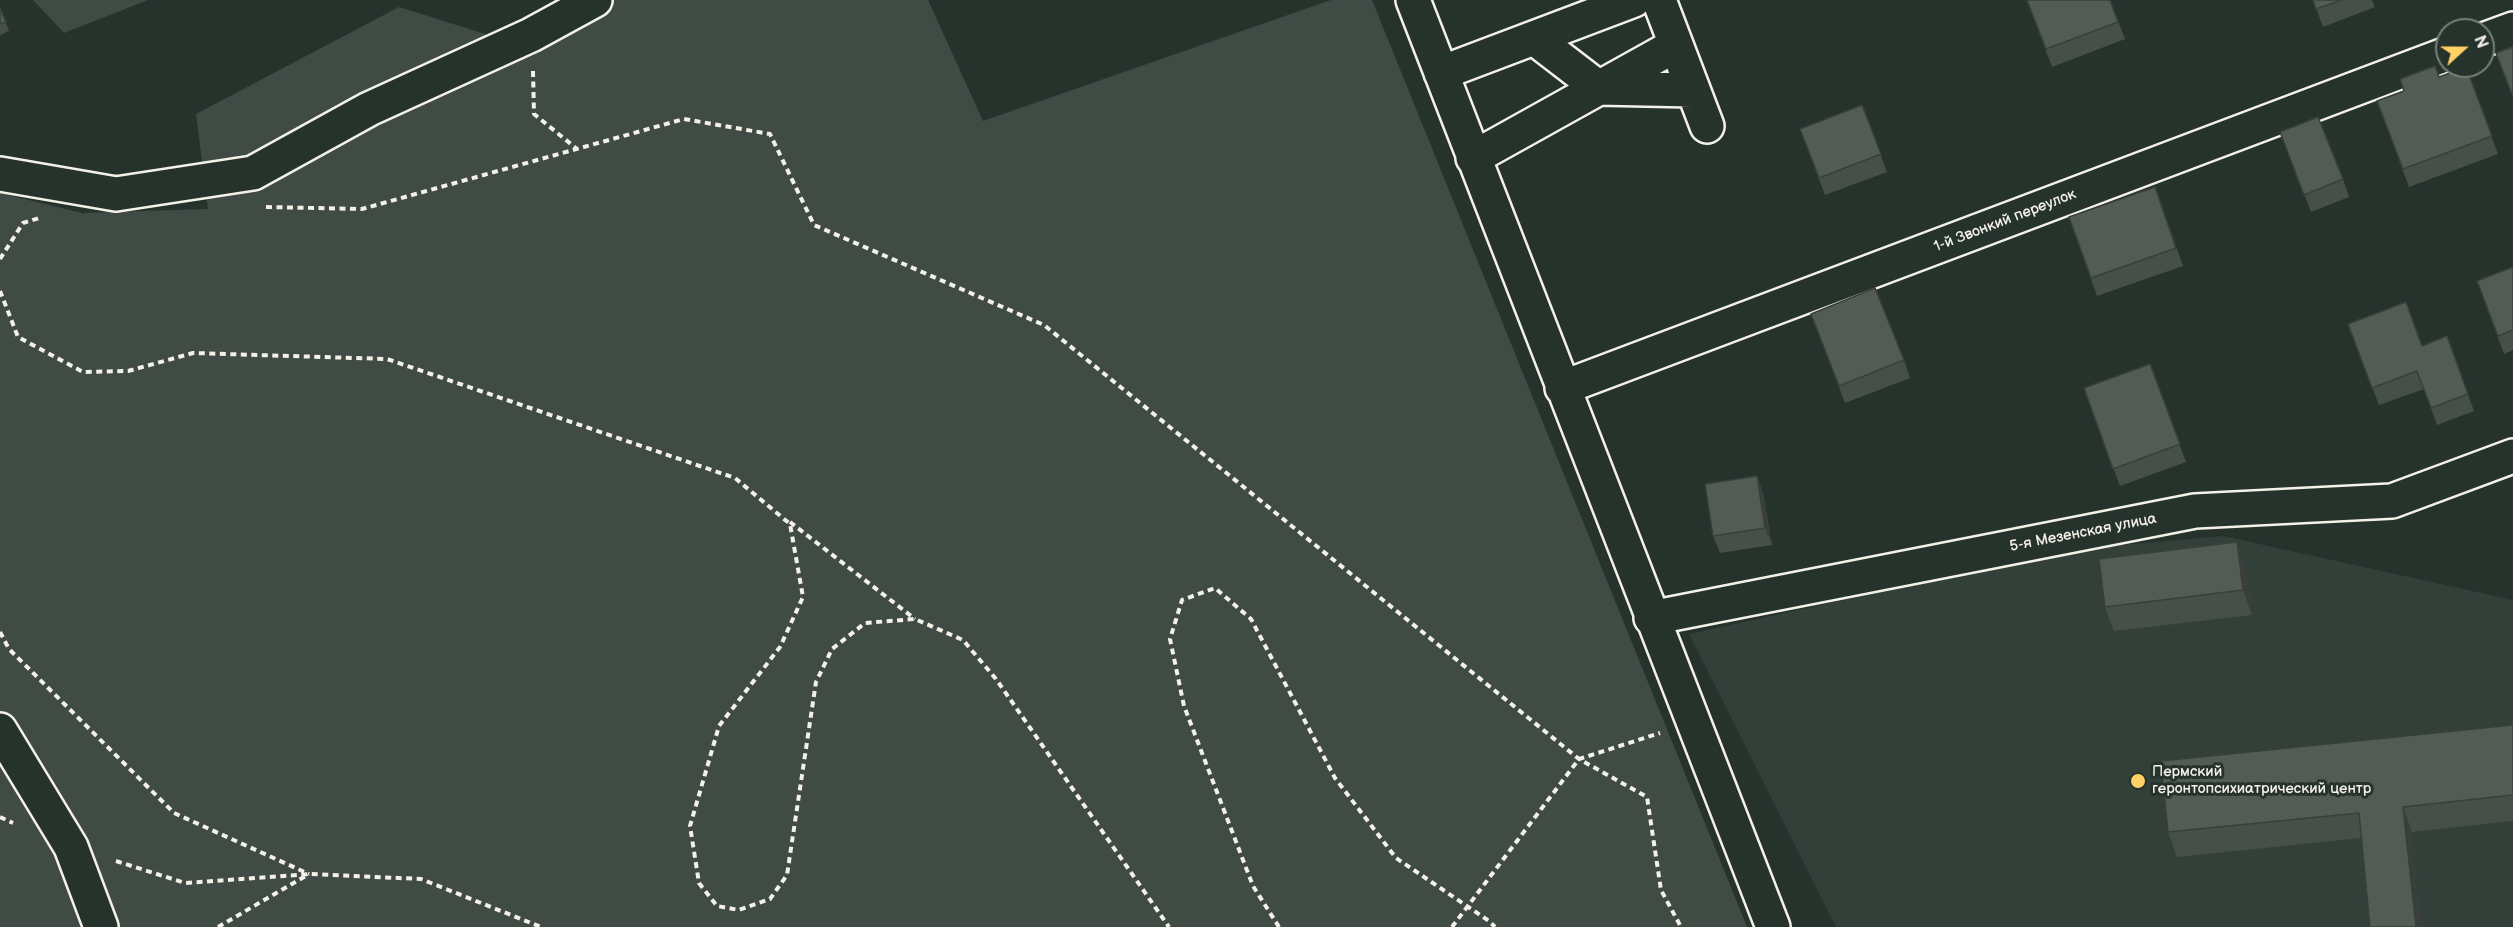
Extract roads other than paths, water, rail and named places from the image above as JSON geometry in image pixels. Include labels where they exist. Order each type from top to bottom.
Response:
[{"type":"street","points":[[0,174],[116,194],[253,173],[369,109],[531,35],[595,0]]},
{"type":"street","points":[[1413,0],[1651,618],[1773,927]]},
{"type":"street","points":[[1441,73],[1634,0]]},
{"type":"street","points":[[1659,0],[1707,126]]},
{"type":"street","points":[[2495,35],[2513,28]]},
{"type":"street","points":[[1534,38],[1599,88],[1693,90]]},
{"type":"street","points":[[1473,158],[1676,45]]},
{"type":"street","name":"1-й Звонкий переулок","points":[[1562,388],[2435,59]]},
{"type":"street","name":"5-я Мезенская улица","points":[[1651,618],[2195,511],[2392,501],[2513,456]]},
{"type":"street","points":[[0,730],[71,847],[100,927]]},
{"type":"place","name":"Пермский геронтопсихиатрический центр","points":[[2138,781]]}]
